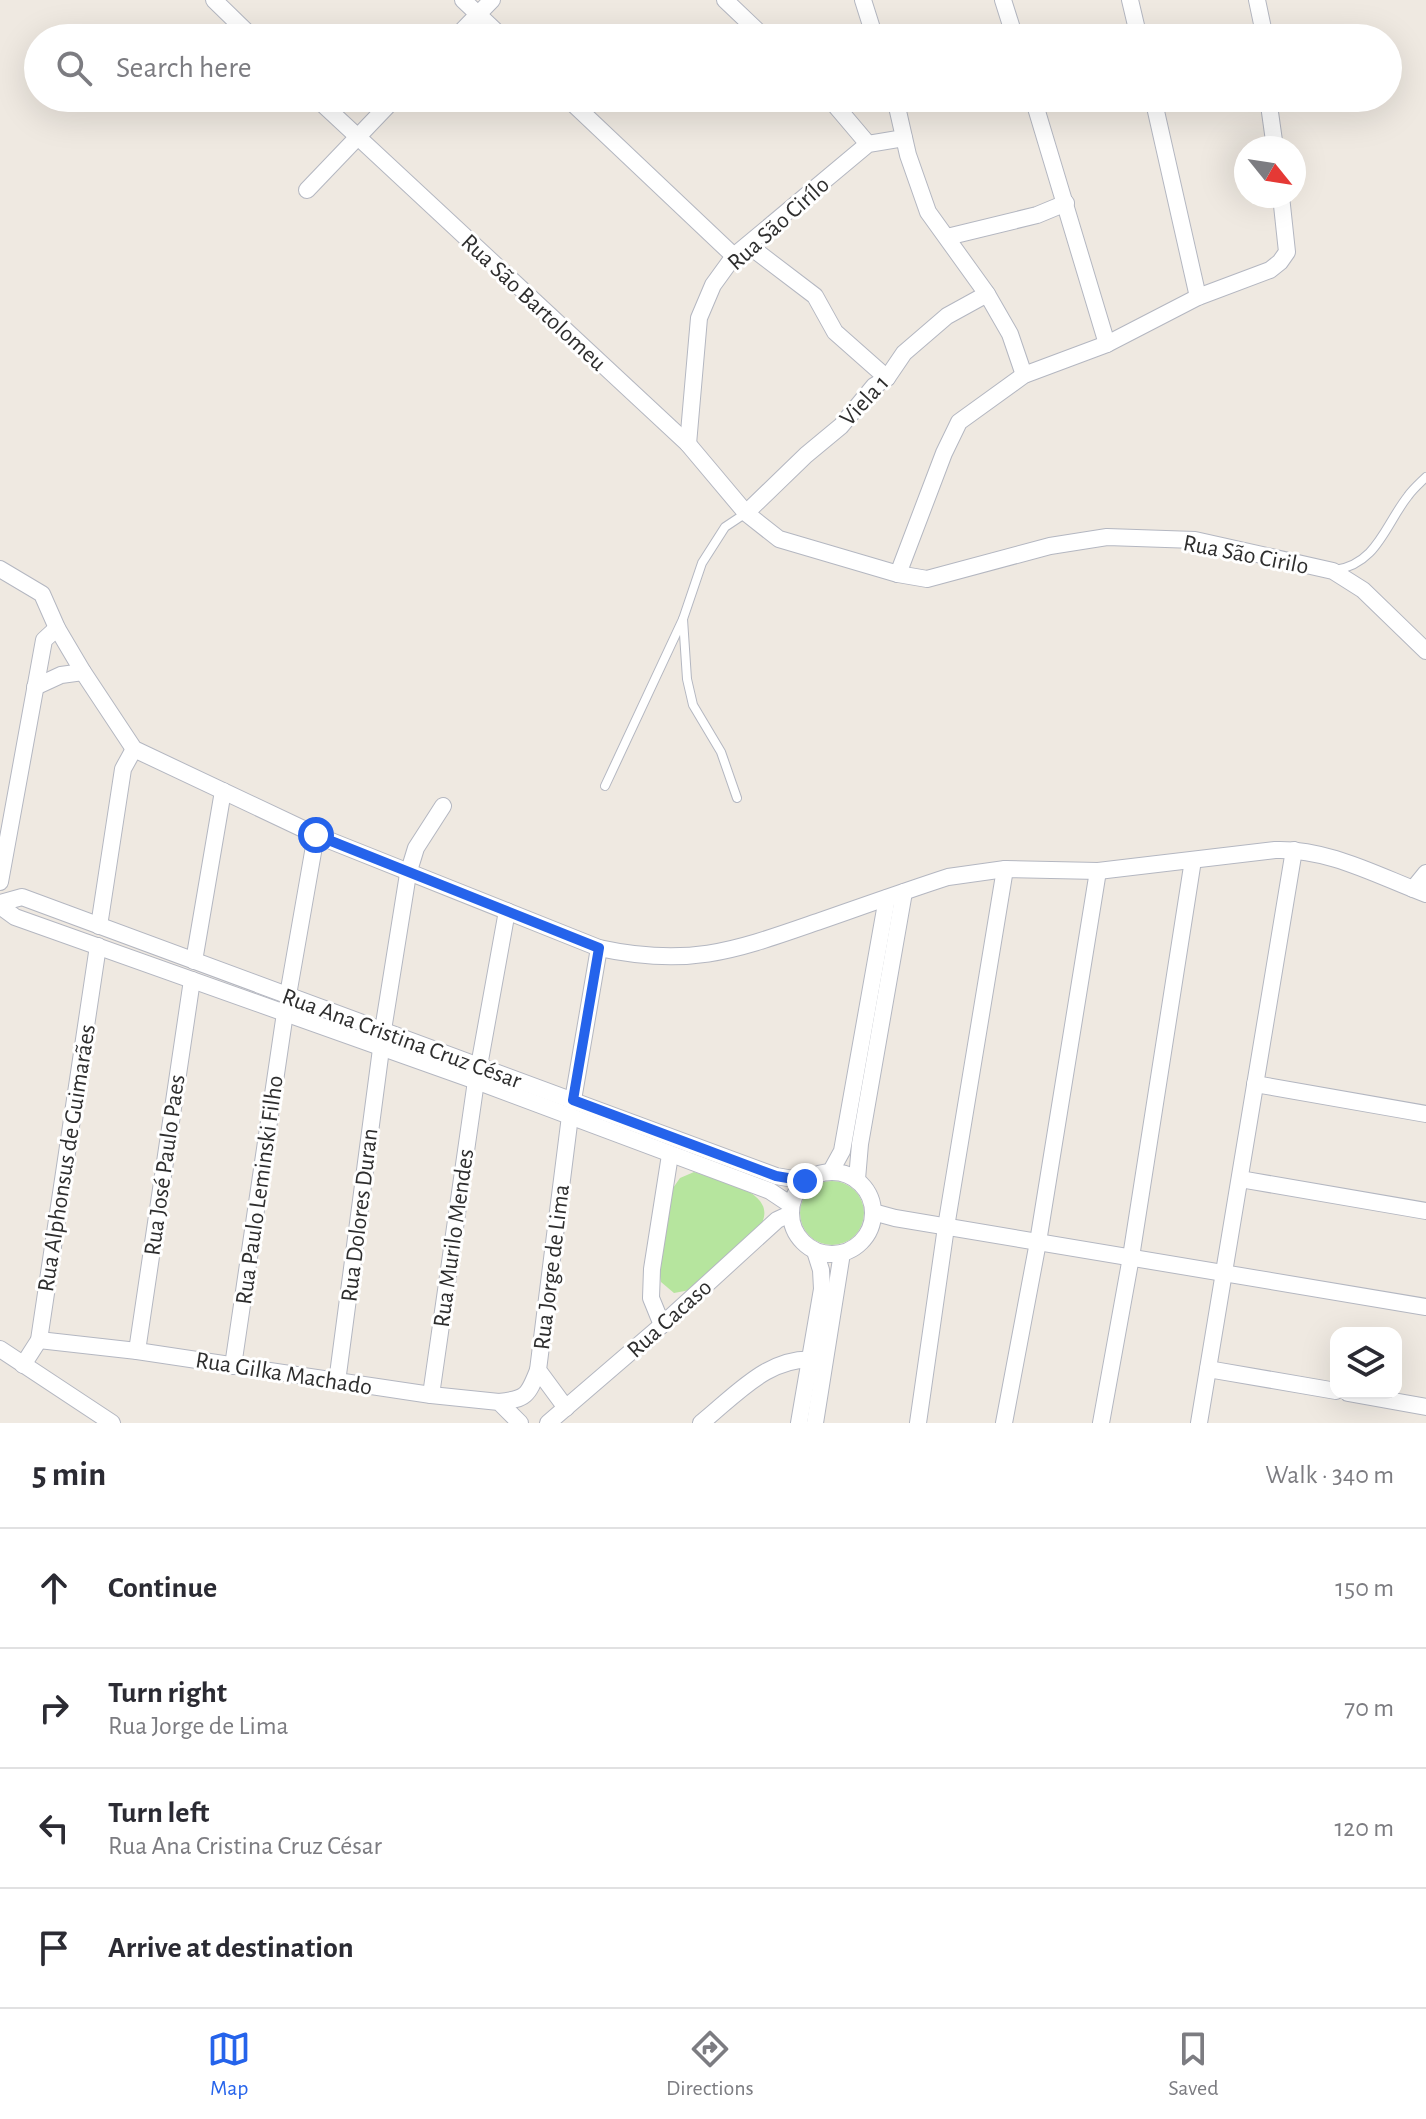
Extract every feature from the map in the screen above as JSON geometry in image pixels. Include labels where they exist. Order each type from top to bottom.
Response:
[{"type":"street","points":[[214,0],[239,24]]},
{"type":"street","points":[[463,0],[488,24]]},
{"type":"street","points":[[469,24],[492,0]]},
{"type":"street","points":[[725,0],[750,24]]},
{"type":"street","points":[[863,0],[871,24]]},
{"type":"street","points":[[1003,0],[1011,24]]},
{"type":"street","points":[[1130,0],[1136,24]]},
{"type":"street","points":[[1257,0],[1262,24]]},
{"type":"street","name":"Rua São Bartolomeu","points":[[331,112],[688,444],[746,513]]},
{"type":"street","points":[[307,190],[381,112]]},
{"type":"street","points":[[582,112],[734,256]]},
{"type":"street","points":[[841,112],[868,144],[904,138]]},
{"type":"street","points":[[898,112],[928,212],[987,294],[1010,334],[1024,375]]},
{"type":"street","points":[[1037,112],[1107,344]]},
{"type":"street","points":[[1156,112],[1198,297]]},
{"type":"street","points":[[1270,112],[1273,136]]},
{"type":"street","name":"Rua São Cirílo","points":[[688,444],[699,318],[713,285],[734,256],[868,144]]},
{"type":"street","points":[[947,237],[1037,215],[1066,203]]},
{"type":"street","points":[[898,574],[959,422],[1024,375],[1107,344],[1198,297],[1270,270],[1287,252],[1283,208]]},
{"type":"street","points":[[748,245],[815,296],[835,332],[887,378]]},
{"type":"street","name":"Viela 1","points":[[746,513],[841,426],[874,386],[887,378],[904,353],[947,316],[987,294]]},
{"type":"street","name":"Rua São Cirilo","points":[[746,513],[779,539],[898,574],[927,579],[1050,546],[1107,537],[1195,540],[1333,571],[1363,590],[1426,651]]},
{"type":"street","points":[[0,569],[42,594],[57,628],[83,672],[134,749],[316,835],[599,948],[644,956],[710,954],[750,946],[948,877],[1005,869],[1098,871],[1294,850],[1325,855],[1420,892],[1426,873]]},
{"type":"street","points":[[0,882],[44,640],[57,628]]},
{"type":"street","points":[[35,687],[61,675],[83,672]]},
{"type":"street","points":[[99,926],[123,769],[134,749]]},
{"type":"street","points":[[194,961],[223,791]]},
{"type":"street","points":[[383,1030],[408,874],[416,848],[443,806]]},
{"type":"street","points":[[288,995],[316,835]]},
{"type":"street","points":[[1199,1423],[1294,850]]},
{"type":"street","points":[[1101,1423],[1131,1257],[1193,860]]},
{"type":"street","points":[[918,1423],[946,1227],[1005,869]]},
{"type":"street","points":[[1004,1423],[1038,1242],[1098,871]]},
{"type":"street","points":[[857,1179],[860,1144],[904,892]]},
{"type":"street","name":"Rua Ana Cristina Cruz César","points":[[0,904],[22,897],[383,1030],[477,1073],[571,1108],[776,1176],[805,1181]]},
{"type":"street","points":[[831,1171],[842,1151],[887,898]]},
{"type":"street","name":"Rua Ana Cristina Cruz César","points":[[0,904],[15,917],[381,1049],[477,1073]]},
{"type":"street","name":"Rua Murilo Mendes","points":[[431,1395],[477,1073],[507,911]]},
{"type":"street","name":"Rua Alphonsus de Guimarães","points":[[23,1365],[39,1340],[98,946]]},
{"type":"street","name":"Rua Jorge de Lima","points":[[566,1408],[538,1370],[571,1108],[599,948]]},
{"type":"street","name":"Rua José Paulo Paes","points":[[137,1351],[192,980]]},
{"type":"street","name":"Rua Paulo Leminski Filho","points":[[233,1366],[285,1013]]},
{"type":"street","name":"Rua Dolores Duran","points":[[337,1382],[381,1049]]},
{"type":"street","points":[[1255,1084],[1426,1114]]},
{"type":"street","name":"Rua Ana Cristina Cruz César","points":[[571,1108],[670,1155],[770,1191],[790,1210]]},
{"type":"street","points":[[662,1325],[651,1298],[652,1269],[670,1155]]},
{"type":"street","points":[[831,1171],[857,1179],[869,1193],[873,1212],[870,1230],[865,1238],[842,1253],[824,1254],[800,1240],[790,1210],[794,1196],[805,1181],[831,1171]]},
{"type":"street","points":[[1240,1179],[1426,1211]]},
{"type":"street","name":"Rua Cacaso","points":[[548,1423],[790,1210]]},
{"type":"street","points":[[873,1212],[946,1227],[1426,1307]]},
{"type":"street","points":[[815,1251],[821,1270],[822,1289],[815,1423]]},
{"type":"street","points":[[799,1423],[842,1253]]},
{"type":"street","name":"Rua Gilka Machado","points":[[39,1340],[499,1402]]},
{"type":"street","points":[[0,1349],[112,1423]]},
{"type":"street","points":[[701,1423],[766,1370],[790,1360],[817,1360]]},
{"type":"street","points":[[1208,1369],[1330,1390]]},
{"type":"street","points":[[499,1402],[521,1399],[530,1390],[538,1370]]},
{"type":"street","points":[[1381,1399],[1426,1407]]},
{"type":"street","points":[[499,1402],[520,1423]]},
{"type":"lane","points":[[1333,571],[1351,568],[1376,549],[1408,495],[1426,477]]},
{"type":"lane","points":[[605,786],[683,619],[702,563],[725,527],[746,513]]},
{"type":"lane","points":[[683,619],[687,679],[693,705],[721,752],[737,798]]},
{"type":"green space","points":[[694,1172],[753,1194],[761,1202],[764,1212],[762,1223],[690,1290],[674,1293],[661,1282],[659,1271],[673,1188],[680,1178]]},
{"type":"green space","points":[[826,1181],[838,1181],[855,1190],[862,1201],[862,1225],[855,1236],[838,1245],[826,1245],[814,1240],[805,1231],[800,1219],[800,1207],[805,1195],[814,1186]]},
{"type":"route","points":[[316,835],[599,948],[573,1100],[776,1176],[805,1181]]}]
